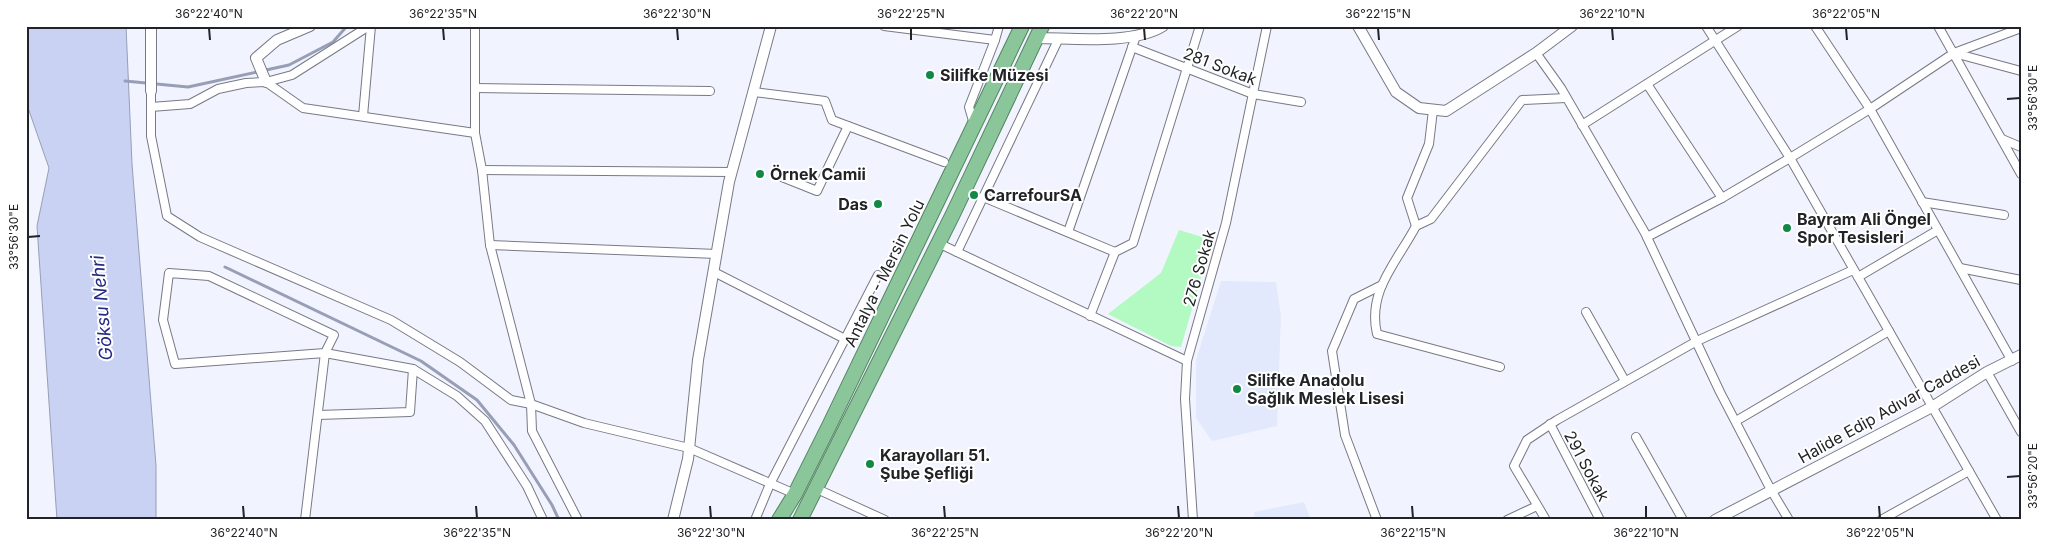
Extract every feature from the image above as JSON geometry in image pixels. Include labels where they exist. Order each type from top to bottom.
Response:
[{"type":"highway","name":"Antalya - Mersin Yolu","points":[[779,520],[795,494],[1019,32]]},
{"type":"highway","points":[[800,520],[938,243],[1039,32]]},
{"type":"street","points":[[151,26],[151,136],[167,216],[200,237],[391,320],[460,362],[511,400],[531,404],[584,423],[689,448],[795,494]]},
{"type":"street","points":[[310,26],[277,40],[256,58],[266,82],[303,108],[475,133]]},
{"type":"street","points":[[151,107],[190,104],[218,89],[246,83],[266,82],[292,75],[370,26]]},
{"type":"street","points":[[363,116],[370,26]]},
{"type":"street","points":[[476,26],[475,133],[482,170],[490,245],[531,404],[532,431],[578,520]]},
{"type":"street","points":[[673,520],[688,459],[698,360],[732,172],[771,26]]},
{"type":"street","points":[[884,26],[995,40]]},
{"type":"street","points":[[974,126],[969,107],[999,26]]},
{"type":"street","points":[[1039,32],[1058,38],[1126,38],[1154,32],[1163,26]]},
{"type":"street","points":[[1090,316],[1115,252],[1133,243],[1200,26]]},
{"type":"street","name":"276 Sokak","points":[[1193,520],[1185,399],[1186,361],[1226,223],[1267,26]]},
{"type":"street","points":[[1358,26],[1396,92],[1420,108],[1446,111],[1536,53],[1572,26]]},
{"type":"street","points":[[1706,26],[1790,158],[1997,520]]},
{"type":"street","points":[[1582,125],[1738,26]]},
{"type":"street","points":[[1815,26],[1870,109],[1960,268],[2016,358]]},
{"type":"street","points":[[1938,26],[2021,174]]},
{"type":"street","points":[[1647,237],[1722,198],[1790,158],[1870,109],[1954,53],[2021,28]]},
{"type":"street","points":[[1068,232],[1136,36]]},
{"type":"street","points":[[957,252],[1058,38]]},
{"type":"street","name":"281 Sokak","points":[[1132,47],[1253,94],[1301,102]]},
{"type":"street","points":[[1536,53],[1566,98],[1647,237],[1736,421],[1771,490],[1789,520]]},
{"type":"street","points":[[1954,53],[2021,71]]},
{"type":"street","points":[[1647,84],[1722,198]]},
{"type":"street","points":[[475,88],[710,90]]},
{"type":"street","points":[[754,92],[825,101],[832,120],[944,162]]},
{"type":"street","points":[[1500,368],[1377,334],[1374,323],[1374,305],[1382,285],[1416,226],[1431,219],[1522,100],[1566,98]]},
{"type":"street","points":[[1416,226],[1407,198],[1429,144],[1433,110]]},
{"type":"street","points":[[782,177],[817,191],[848,126]]},
{"type":"street","points":[[2002,139],[2021,147]]},
{"type":"street","points":[[482,170],[732,172]]},
{"type":"street","points":[[983,197],[1115,252]]},
{"type":"street","points":[[1922,202],[2004,215]]},
{"type":"street","points":[[1546,520],[1514,466],[1527,440],[1550,424],[1697,341],[1855,273],[1938,230]]},
{"type":"street","points":[[938,243],[1186,361]]},
{"type":"street","points":[[490,245],[717,254]]},
{"type":"street","points":[[1960,268],[2021,280]]},
{"type":"street","points":[[714,272],[845,339]]},
{"type":"street","points":[[305,520],[325,353],[334,336],[209,276],[169,273],[162,320],[175,364],[325,353],[413,369],[457,396],[485,421],[527,486],[543,520]]},
{"type":"street","points":[[755,520],[770,484],[878,275]]},
{"type":"street","points":[[1377,520],[1345,435],[1332,352],[1354,299],[1382,285]]},
{"type":"street","points":[[1586,312],[1625,381]]},
{"type":"street","points":[[1736,421],[1889,332]]},
{"type":"street","name":"Halide Edip Adıvar Caddesi","points":[[1715,520],[1932,407],[1987,372],[2016,358]]},
{"type":"street","points":[[318,415],[410,412],[413,369]]},
{"type":"street","points":[[1987,372],[2021,432]]},
{"type":"street","name":"291 Sokak","points":[[1550,424],[1600,520]]},
{"type":"street","points":[[1636,437],[1684,520]]},
{"type":"street","points":[[1881,520],[1895,516],[1969,471]]},
{"type":"street","points":[[817,489],[885,520]]},
{"type":"street","points":[[1506,520],[1537,506]]},
{"type":"shaded area","name":"Silifke Anadolu Sağlık Meslek Lisesi","points":[[1221,281],[1276,282],[1281,316],[1277,426],[1212,441],[1196,418],[1196,360]]},
{"type":"shaded area","points":[[1304,502],[1311,520],[1255,520],[1254,512]]},
{"type":"green space","points":[[1179,230],[1212,240],[1181,347],[1171,346],[1108,314],[1161,273]]},
{"type":"water","name":"Göksu Nehri","points":[[26,26],[126,26],[132,164],[156,466],[156,520],[57,520],[37,226],[49,168],[26,102]]},
{"type":"waterway","points":[[125,81],[188,87],[289,65],[333,42],[347,26]]},
{"type":"waterway","points":[[225,267],[421,361],[477,400],[514,445],[552,505],[559,520]]},
{"type":"place","name":"Silifke Müzesi","points":[[930,75]]},
{"type":"place","name":"Örnek Camii","points":[[760,174]]},
{"type":"place","name":"CarrefourSA","points":[[974,195]]},
{"type":"place","name":"Das","points":[[878,204]]},
{"type":"place","name":"Bayram Ali Öngel Spor Tesisleri","points":[[1787,228]]},
{"type":"place","name":"Silifke Anadolu Sağlık Meslek Lisesi","points":[[1237,389]]},
{"type":"place","name":"Karayolları 51. Şube Şefliği","points":[[870,464]]}]
